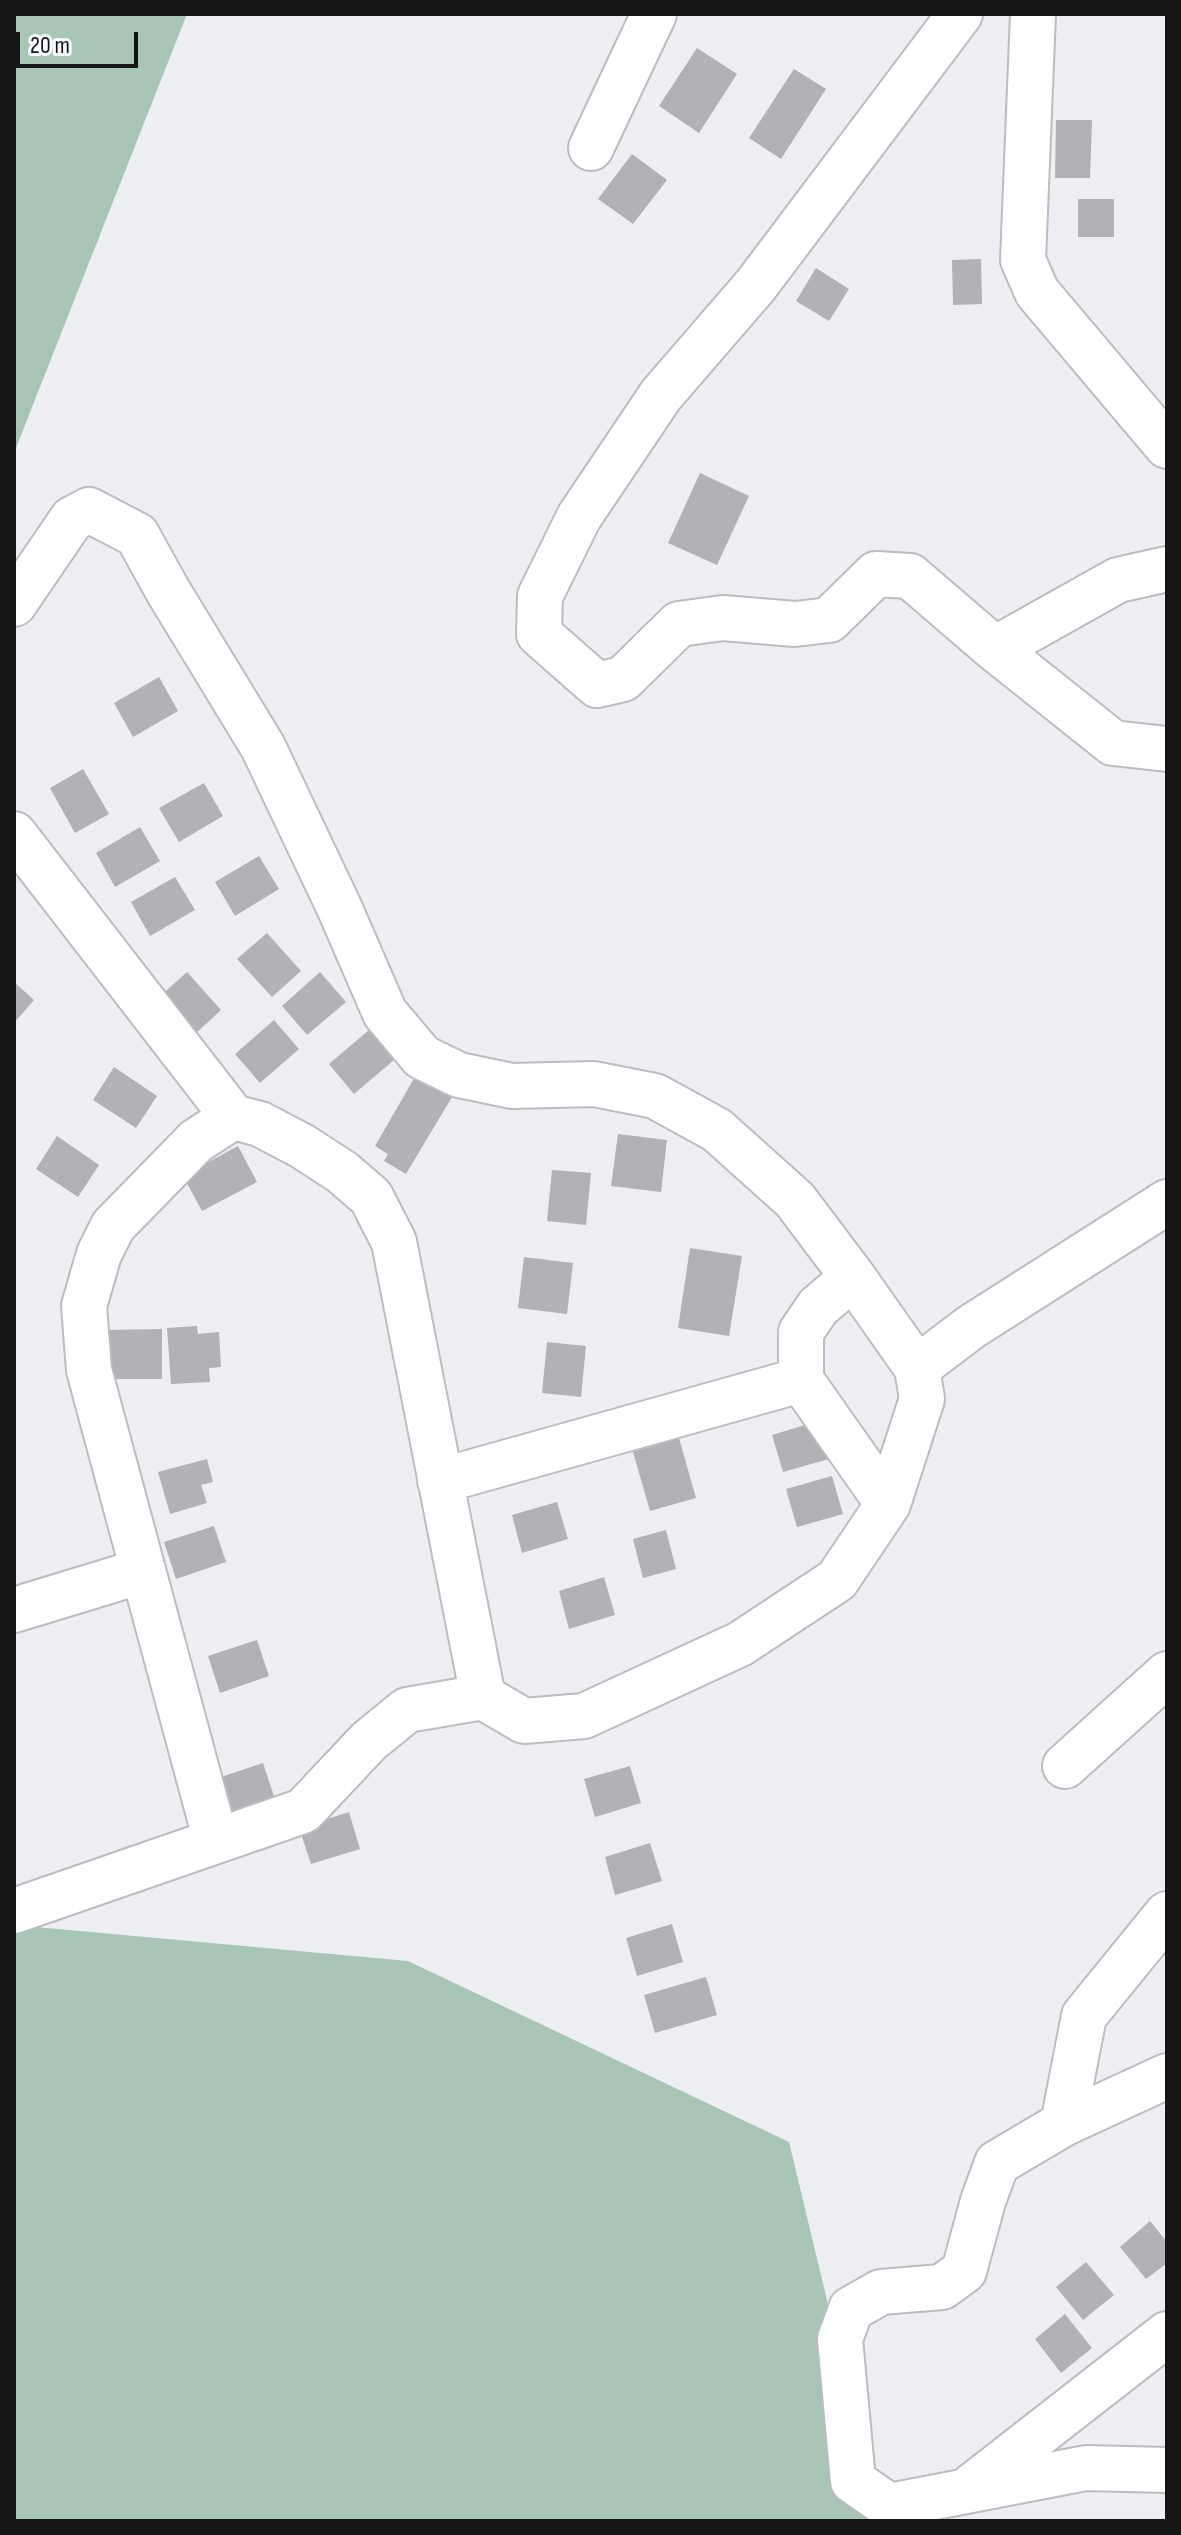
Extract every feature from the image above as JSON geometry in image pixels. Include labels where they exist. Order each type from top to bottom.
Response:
[{"type":"street","points":[[591,148],[654,14]]},
{"type":"street","points":[[960,14],[756,285],[661,395],[579,517],[540,596],[539,634],[597,685],[623,679],[679,624],[723,618],[795,624],[829,620],[876,574],[910,576],[1113,743],[1167,749]]},
{"type":"street","points":[[1033,14],[1023,260],[1037,292],[1167,446]]},
{"type":"street","points":[[14,604],[72,519],[89,510],[137,535],[263,747],[385,1013],[422,1057],[459,1075],[512,1086],[594,1084],[655,1096],[717,1130],[795,1200],[917,1368],[922,1399],[888,1504],[837,1580],[740,1644],[584,1716],[524,1721],[483,1697],[407,1710],[369,1741],[303,1811],[14,1911]]},
{"type":"street","points":[[995,649],[1118,580],[1167,569]]},
{"type":"street","points":[[14,834],[233,1117],[260,1124],[302,1146],[342,1172],[371,1197],[394,1242],[483,1697]]},
{"type":"street","points":[[216,1841],[89,1370],[84,1306],[99,1254],[113,1226],[196,1141],[233,1117]]},
{"type":"street","points":[[917,1368],[971,1327],[1167,1202]]},
{"type":"street","points":[[853,1277],[818,1307],[801,1332],[801,1380],[888,1504]]},
{"type":"street","points":[[440,1481],[801,1380]]},
{"type":"street","points":[[14,1610],[142,1571]]},
{"type":"street","points":[[1065,1766],[1167,1674]]},
{"type":"street","points":[[1063,2124],[1084,2016],[1167,1914]]},
{"type":"street","points":[[1167,2076],[1063,2124],[997,2163],[964,2271],[942,2287],[881,2292],[851,2309],[840,2339],[853,2481],[889,2506],[1086,2468],[1167,2470]]},
{"type":"street","points":[[964,2493],[1167,2334]]},
{"type":"green space","points":[[14,14],[187,14],[14,453]]},
{"type":"green space","points":[[14,1925],[408,1961],[789,2142],[880,2521],[14,2521]]},
{"type":"building","points":[[697,48],[737,74],[699,133],[659,106]]},
{"type":"building","points":[[794,69],[826,89],[781,159],[749,138]]},
{"type":"building","points":[[1056,120],[1092,120],[1090,178],[1055,178]]},
{"type":"building","points":[[632,154],[667,180],[633,224],[598,199]]},
{"type":"building","points":[[1078,199],[1114,199],[1114,237],[1078,237]]},
{"type":"building","points":[[981,259],[982,304],[953,305],[952,260]]},
{"type":"building","points":[[816,268],[849,289],[829,321],[796,301]]},
{"type":"building","points":[[700,473],[749,496],[717,565],[668,543]]},
{"type":"building","points":[[159,677],[178,711],[133,737],[114,703]]},
{"type":"building","points":[[83,769],[109,814],[75,833],[50,788]]},
{"type":"building","points":[[204,783],[223,816],[179,842],[159,808]]},
{"type":"building","points":[[140,827],[160,861],[115,887],[96,853]]},
{"type":"building","points":[[259,856],[279,889],[235,916],[215,882]]},
{"type":"building","points":[[175,877],[195,910],[150,936],[131,902]]},
{"type":"building","points":[[267,933],[301,971],[272,997],[237,959]]},
{"type":"building","points":[[187,972],[221,1010],[193,1036],[158,998]]},
{"type":"building","points":[[320,972],[346,1002],[307,1035],[282,1006]]},
{"type":"building","points":[[14,982],[34,1000],[14,1023]]},
{"type":"building","points":[[274,1020],[299,1049],[260,1083],[235,1054]]},
{"type":"building","points":[[369,1030],[394,1060],[354,1094],[329,1064]]},
{"type":"building","points":[[114,1067],[157,1096],[136,1128],[93,1100]]},
{"type":"building","points":[[416,1075],[452,1097],[406,1174],[384,1161],[388,1154],[375,1146]]},
{"type":"building","points":[[618,1134],[667,1140],[661,1192],[611,1186]]},
{"type":"building","points":[[57,1136],[99,1165],[78,1197],[36,1169]]},
{"type":"building","points":[[238,1146],[257,1182],[202,1211],[183,1176]]},
{"type":"building","points":[[552,1170],[591,1173],[586,1225],[547,1221]]},
{"type":"building","points":[[690,1248],[742,1256],[729,1336],[678,1328]]},
{"type":"building","points":[[524,1257],[573,1263],[567,1314],[518,1308]]},
{"type":"building","points":[[197,1326],[198,1334],[219,1332],[221,1367],[209,1368],[210,1382],[171,1384],[167,1328]]},
{"type":"building","points":[[162,1329],[162,1379],[107,1379],[107,1330]]},
{"type":"building","points":[[547,1342],[586,1346],[581,1397],[542,1393]]},
{"type":"building","points":[[818,1421],[829,1459],[783,1472],[772,1435]]},
{"type":"building","points":[[679,1438],[696,1498],[650,1511],[633,1452]]},
{"type":"building","points":[[207,1459],[213,1482],[201,1485],[207,1503],[170,1514],[158,1472]]},
{"type":"building","points":[[832,1476],[843,1514],[797,1527],[786,1489]]},
{"type":"building","points":[[557,1502],[568,1539],[522,1553],[512,1515]]},
{"type":"building","points":[[214,1526],[226,1562],[176,1579],[164,1542]]},
{"type":"building","points":[[666,1530],[676,1569],[643,1578],[633,1539]]},
{"type":"building","points":[[604,1577],[615,1615],[569,1629],[559,1591]]},
{"type":"building","points":[[257,1640],[269,1676],[220,1693],[208,1656]]},
{"type":"building","points":[[263,1763],[275,1799],[227,1816],[215,1779]]},
{"type":"building","points":[[630,1766],[641,1803],[595,1817],[584,1779]]},
{"type":"building","points":[[349,1812],[360,1849],[311,1864],[299,1828]]},
{"type":"building","points":[[650,1843],[662,1881],[615,1895],[605,1857]]},
{"type":"building","points":[[672,1924],[683,1962],[637,1976],[626,1938]]},
{"type":"building","points":[[706,1977],[717,2015],[655,2033],[644,1995]]},
{"type":"building","points":[[1150,2221],[1167,2242],[1167,2263],[1146,2279],[1120,2247]]},
{"type":"building","points":[[1086,2262],[1114,2295],[1083,2320],[1056,2287]]},
{"type":"building","points":[[1065,2314],[1092,2348],[1061,2373],[1035,2339]]}]
